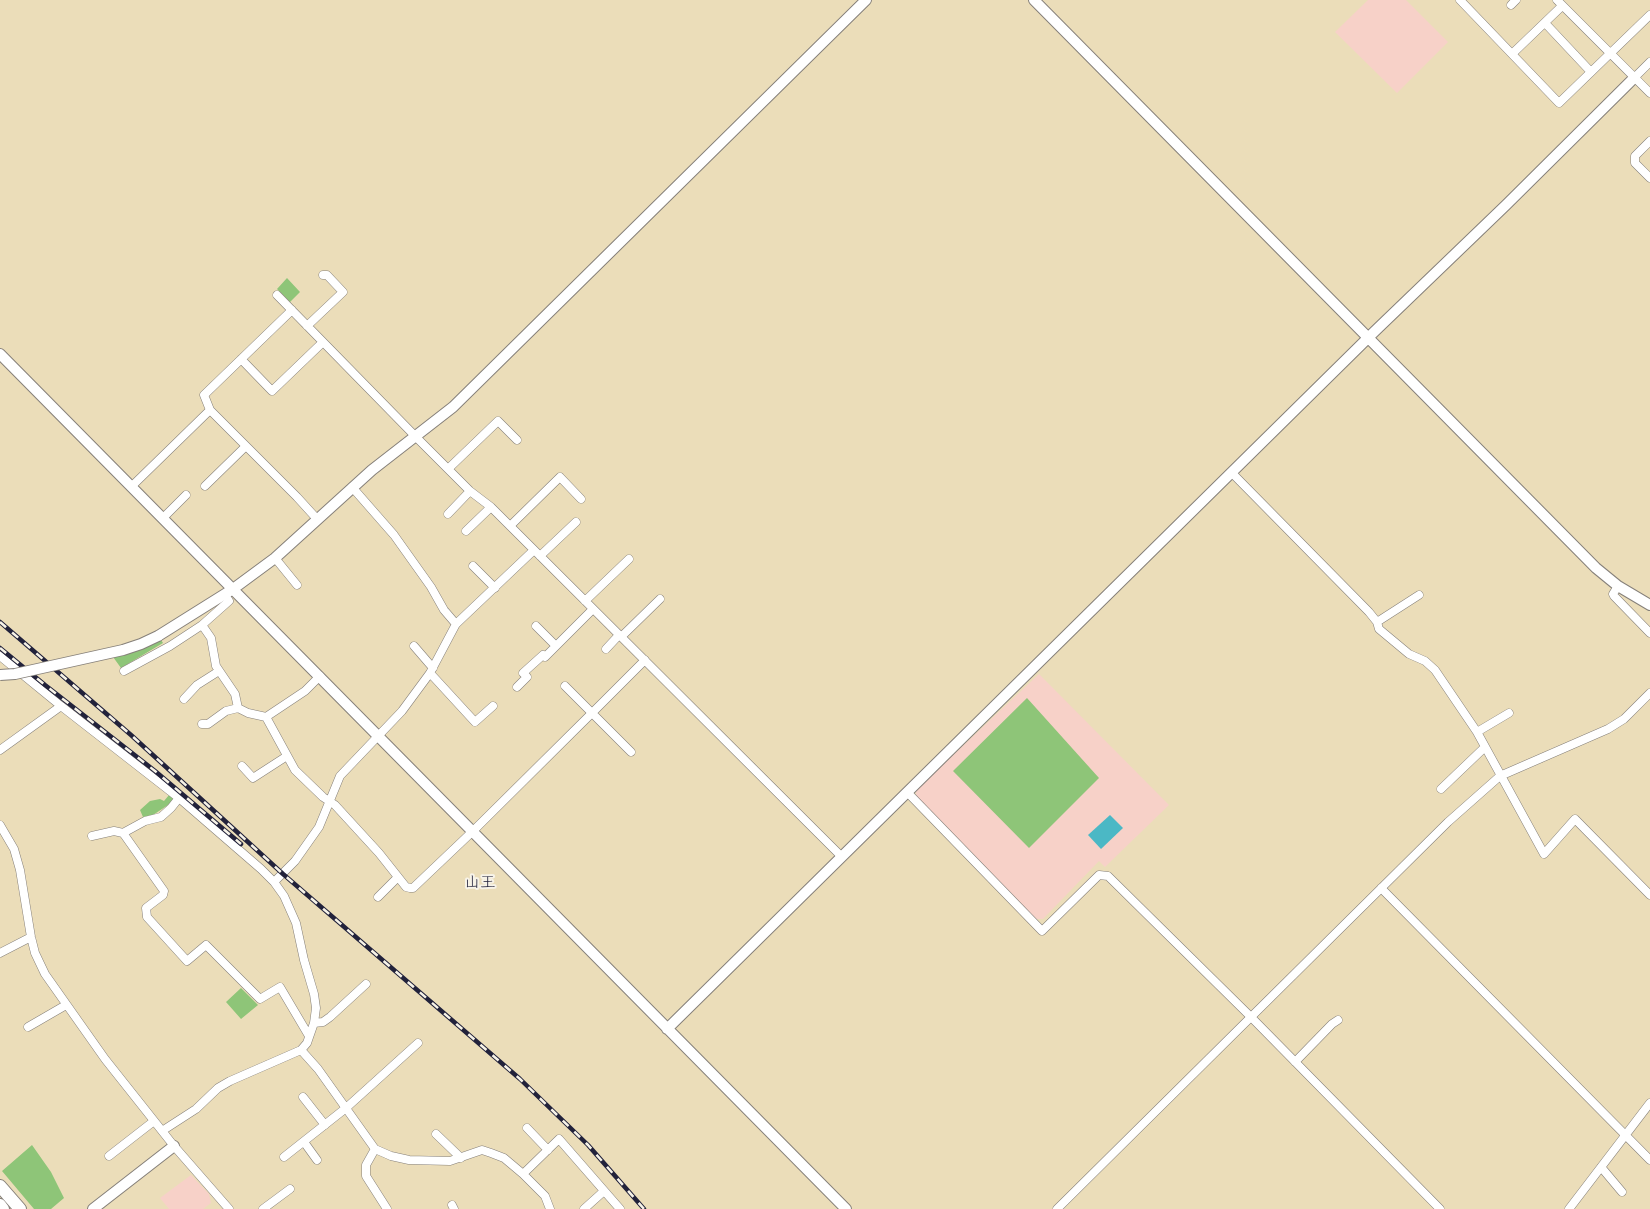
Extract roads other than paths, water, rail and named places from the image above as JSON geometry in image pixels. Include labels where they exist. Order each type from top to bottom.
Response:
[{"type":"main road","points":[[0,1186],[20,1209]]},
{"type":"main road","points":[[0,1205],[3,1209]]},
{"type":"street","points":[[0,675],[15,674],[123,650],[141,644],[158,636],[229,592],[275,558],[352,487],[391,454],[432,424],[467,393],[866,0]]},
{"type":"street","points":[[1034,0],[1596,568],[1618,586],[1650,605]]},
{"type":"street","points":[[1460,0],[1559,103],[1650,15]]},
{"type":"street","points":[[1512,54],[1545,22],[1560,3],[1650,93]]},
{"type":"street","points":[[1545,22],[1591,72]]},
{"type":"street","points":[[667,1029],[1368,337],[1506,205],[1650,62]]},
{"type":"street","points":[[1650,141],[1635,156],[1635,163],[1650,178]]},
{"type":"street","points":[[307,326],[342,292],[327,276],[323,275]]},
{"type":"street","points":[[277,295],[470,492],[491,507],[841,856]]},
{"type":"street","points":[[292,310],[204,395],[210,410],[317,519]]},
{"type":"street","points":[[241,360],[272,392],[323,342]]},
{"type":"street","points":[[0,354],[163,518],[229,592],[320,676],[846,1209]]},
{"type":"street","points":[[132,486],[210,410]]},
{"type":"street","points":[[448,469],[498,421],[517,440]]},
{"type":"street","points":[[205,486],[246,446]]},
{"type":"street","points":[[1232,473],[1369,612],[1377,622],[1379,629],[1409,654],[1425,660],[1435,670],[1477,732],[1544,854],[1574,820],[1650,895]]},
{"type":"street","points":[[510,526],[560,477],[581,499]]},
{"type":"street","points":[[352,487],[394,535],[444,610],[456,624]]},
{"type":"street","points":[[448,514],[470,492]]},
{"type":"street","points":[[163,518],[186,495]]},
{"type":"street","points":[[466,531],[491,507]]},
{"type":"street","points":[[540,556],[576,522]]},
{"type":"street","points":[[274,882],[295,861],[319,827],[340,776],[402,710],[432,671],[456,624],[534,550]]},
{"type":"street","points":[[275,558],[297,585]]},
{"type":"street","points":[[585,601],[629,559]]},
{"type":"street","points":[[473,566],[494,588]]},
{"type":"street","points":[[1618,586],[1613,594],[1614,596],[1650,633]]},
{"type":"street","points":[[124,671],[170,646],[202,625],[229,601],[229,592]]},
{"type":"street","points":[[1377,622],[1418,595]]},
{"type":"street","points":[[606,649],[660,599]]},
{"type":"street","points":[[517,687],[527,677],[523,673],[543,655],[545,657],[593,609]]},
{"type":"street","points":[[202,625],[211,638],[216,666],[235,694],[238,708]]},
{"type":"street","points":[[536,626],[556,646]]},
{"type":"street","points":[[414,646],[474,722],[494,706]]},
{"type":"street","points":[[0,656],[179,798],[274,882],[284,896],[296,922],[316,1008],[314,1022],[307,1043],[301,1050],[218,1088],[196,1109],[162,1131]]},
{"type":"street","points":[[266,717],[296,770],[335,806],[379,853],[406,887],[413,888],[644,660]]},
{"type":"street","points":[[184,700],[197,685],[219,671]]},
{"type":"street","points":[[202,724],[208,724],[226,711],[238,708],[248,713],[266,717],[305,691],[320,676]]},
{"type":"street","points":[[565,686],[631,752]]},
{"type":"street","points":[[1058,1209],[1448,822],[1500,776],[1608,729],[1624,719],[1650,693]]},
{"type":"street","points":[[0,750],[61,706]]},
{"type":"street","points":[[1477,732],[1509,713]]},
{"type":"street","points":[[1442,789],[1485,747]]},
{"type":"street","points":[[242,766],[253,778],[287,756]]},
{"type":"street","points":[[907,792],[1042,931],[1099,875],[1108,876],[1251,1017],[1440,1209]]},
{"type":"street","points":[[92,836],[114,831],[123,833],[145,821],[161,817],[172,808],[179,798]]},
{"type":"street","points":[[0,825],[14,849],[20,870],[35,953],[46,974],[105,1059],[174,1146],[229,1209]]},
{"type":"street","points":[[123,833],[164,891],[164,895],[146,908],[148,917],[187,961],[206,945],[260,999],[280,987],[309,1036]]},
{"type":"street","points":[[378,897],[398,877]]},
{"type":"street","points":[[1381,888],[1650,1160]]},
{"type":"street","points":[[0,954],[31,937]]},
{"type":"street","points":[[314,1022],[323,1022],[330,1017],[366,984]]},
{"type":"street","points":[[28,1028],[66,1005]]},
{"type":"street","points":[[1294,1062],[1338,1020]]},
{"type":"street","points":[[284,1157],[346,1108],[418,1043]]},
{"type":"street","points":[[301,1050],[318,1068],[375,1149],[391,1156],[409,1160],[450,1161],[482,1150],[504,1158],[523,1174],[546,1196],[550,1209]]},
{"type":"street","points":[[303,1097],[325,1125]]},
{"type":"street","points":[[1569,1209],[1650,1103]]},
{"type":"street","points":[[109,1156],[154,1121]]},
{"type":"street","points":[[527,1128],[548,1150]]},
{"type":"street","points":[[436,1134],[461,1158]]},
{"type":"street","points":[[523,1174],[559,1139],[620,1209]]},
{"type":"street","points":[[304,1142],[317,1160]]},
{"type":"street","points":[[93,1209],[174,1146]]},
{"type":"street","points":[[375,1149],[366,1165],[366,1176],[387,1209]]},
{"type":"street","points":[[1601,1167],[1622,1192]]},
{"type":"street","points":[[263,1209],[290,1189]]},
{"type":"street","points":[[584,1209],[604,1191]]},
{"type":"water","points":[[1110,815],[1123,828],[1101,849],[1088,835]]},
{"type":"railway","points":[[0,622],[131,735],[283,874],[520,1079],[588,1145],[644,1209]]},
{"type":"railway","points":[[0,648],[155,771],[241,844]]},
{"type":"district","name":"山王","points":[[480,883]]}]
